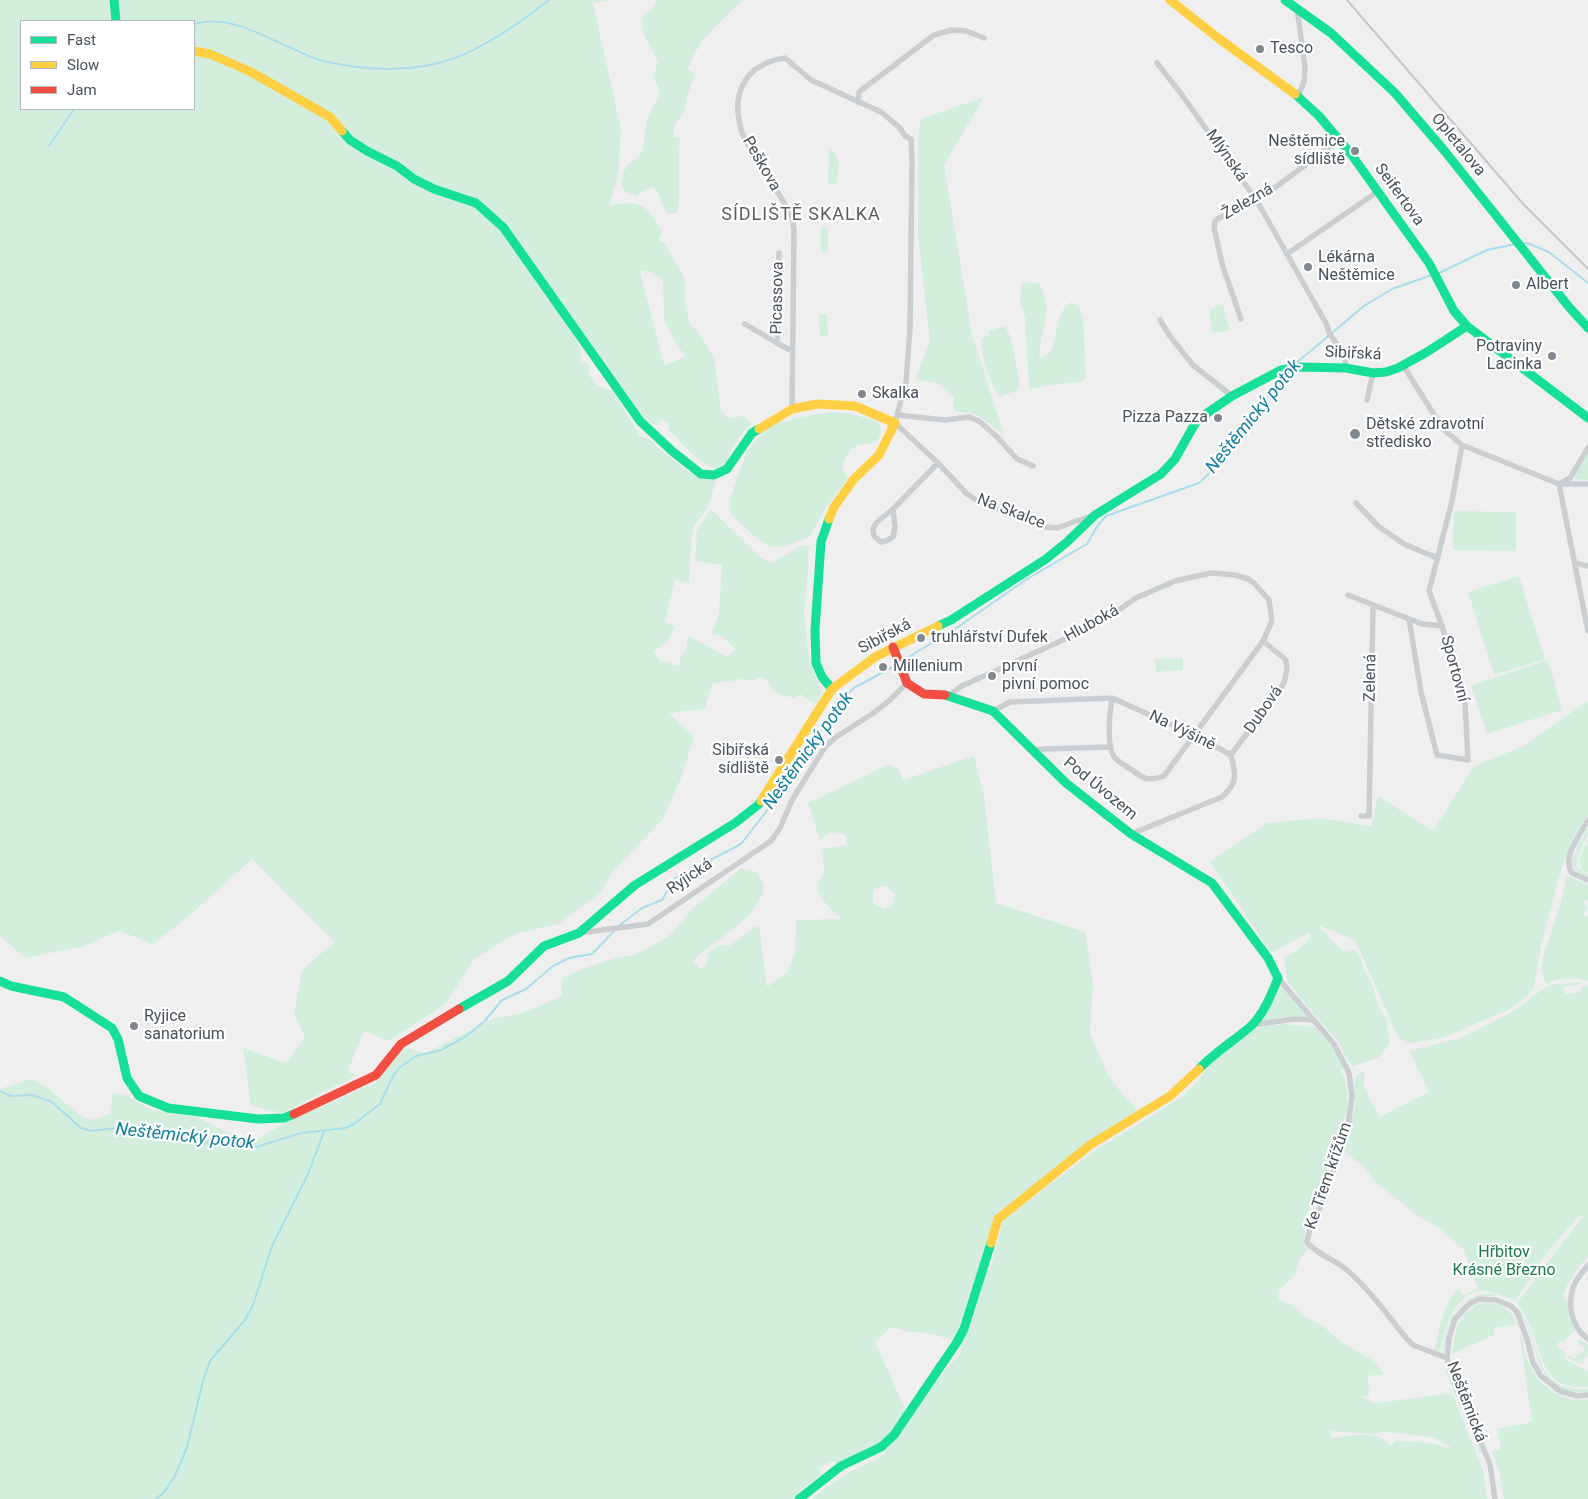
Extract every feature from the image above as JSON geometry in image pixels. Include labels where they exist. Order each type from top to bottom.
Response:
[{"type":"street","points":[[114,0],[116,20]]},
{"type":"street","name":"Seifertova","points":[[1170,0],[1218,38],[1298,96],[1339,140],[1404,227],[1435,275],[1454,311],[1467,326],[1588,418]]},
{"type":"street","name":"Opletalova","points":[[1285,0],[1331,33],[1376,73],[1410,109],[1532,262],[1588,328]]},
{"type":"street","points":[[1297,8],[1305,68],[1304,82],[1298,96]]},
{"type":"street","points":[[858,102],[859,92],[934,35],[952,30],[966,31],[984,38]]},
{"type":"street","points":[[195,51],[210,54],[251,72],[330,117],[350,140],[397,166],[414,179],[434,189],[476,203],[503,227],[640,421],[672,452],[701,474],[714,475],[727,469],[752,433],[792,409],[817,404],[855,406],[896,419],[945,420],[968,417],[979,421],[1017,459],[1033,466]]},
{"type":"street","name":"Peškova","points":[[792,409],[794,230],[792,216],[742,133],[736,103],[747,78],[758,67],[772,60],[785,58],[811,80],[881,112],[900,128],[905,136],[911,139],[910,328],[906,382],[896,419]]},
{"type":"street","name":"Mlýnská","points":[[1157,63],[1257,201],[1327,325],[1330,335],[1344,354],[1346,368]]},
{"type":"street","name":"Železná","points":[[1241,318],[1223,267],[1214,228],[1215,221],[1257,201],[1339,140]]},
{"type":"street","points":[[1287,254],[1378,192]]},
{"type":"street","name":"Picassova","points":[[777,343],[779,253]]},
{"type":"street","points":[[1160,320],[1192,365],[1232,396]]},
{"type":"street","name":"Picassova","points":[[745,324],[792,351]]},
{"type":"street","name":"Sibiřská","points":[[579,933],[635,885],[735,823],[758,805],[832,689],[875,657],[951,620],[995,594],[1046,559],[1095,515],[1161,474],[1175,459],[1197,420],[1232,396],[1281,370],[1297,367],[1346,368],[1373,373],[1386,372],[1442,344],[1467,326]]},
{"type":"street","points":[[1403,365],[1443,429],[1462,445],[1559,484],[1588,484]]},
{"type":"street","points":[[1367,400],[1373,373]]},
{"type":"street","points":[[832,689],[822,677],[816,663],[815,630],[821,542],[834,507],[854,479],[879,455],[896,419]]},
{"type":"street","name":"Na Skalce","points":[[896,419],[967,494],[978,501],[1045,527],[1057,528],[1095,515]]},
{"type":"street","name":"Sportovní","points":[[1409,619],[1422,692],[1437,755],[1468,760],[1464,702],[1442,626],[1429,591],[1452,501],[1462,445]]},
{"type":"street","points":[[1559,484],[1570,478],[1588,448]]},
{"type":"street","points":[[893,509],[893,537],[880,542],[874,536],[873,529],[876,522],[893,509],[938,463]]},
{"type":"street","points":[[1559,484],[1588,631]]},
{"type":"street","points":[[1356,503],[1378,526],[1404,544],[1437,558]]},
{"type":"street","points":[[1575,563],[1588,566]]},
{"type":"street","name":"Hluboká","points":[[949,695],[962,686],[1098,624],[1136,598],[1175,581],[1212,573],[1238,575],[1254,583],[1269,600],[1272,621],[1264,641]]},
{"type":"street","points":[[1348,595],[1422,624],[1442,626]]},
{"type":"street","name":"Zelená","points":[[1361,816],[1368,816],[1373,606]]},
{"type":"street","points":[[1112,698],[1109,722],[1114,758],[1142,778],[1151,780],[1164,776],[1264,641]]},
{"type":"street","name":"Dubová","points":[[1231,756],[1284,683],[1287,669],[1286,660],[1264,641]]},
{"type":"street","points":[[893,647],[907,684]]},
{"type":"street","name":"Pod Úvozem","points":[[907,684],[924,694],[949,695],[993,711],[1066,783],[1131,834],[1212,883],[1268,958],[1278,978]]},
{"type":"street","name":"Ryjická","points":[[0,981],[11,986],[64,997],[112,1028],[118,1040],[127,1078],[139,1096],[168,1108],[258,1119],[284,1118],[376,1074],[400,1044],[508,981],[544,946],[579,933],[648,924],[771,841],[780,828],[792,800],[825,748],[836,737],[889,702],[907,684]]},
{"type":"street","name":"Na Výšině","points":[[993,711],[1010,702],[1112,698],[1195,735],[1231,756],[1235,777],[1233,786],[1222,797],[1131,834]]},
{"type":"street","points":[[1032,750],[1111,747]]},
{"type":"street","points":[[1588,820],[1572,849],[1568,863],[1572,873],[1588,880]]},
{"type":"street","points":[[799,1499],[841,1466],[881,1447],[894,1435],[964,1329],[998,1219],[1090,1145],[1170,1096],[1211,1056],[1252,1025],[1269,1001],[1278,978],[1314,1020]]},
{"type":"street","points":[[1252,1025],[1294,1019],[1314,1020]]},
{"type":"street","name":"Ke Třem křížům","points":[[1314,1020],[1334,1044],[1349,1074],[1352,1096],[1348,1124],[1320,1208],[1311,1224],[1307,1242],[1311,1247],[1336,1261],[1374,1296],[1413,1345],[1447,1358]]},
{"type":"street","points":[[1588,1265],[1576,1281],[1571,1293],[1570,1306],[1575,1325],[1583,1336],[1588,1339]]},
{"type":"street","name":"Neštěmická","points":[[1495,1499],[1490,1464],[1452,1375],[1447,1358],[1449,1338],[1455,1319],[1470,1304],[1480,1299],[1496,1300],[1511,1306],[1517,1312],[1533,1363],[1541,1376],[1560,1391],[1577,1396],[1588,1394]]},
{"type":"green space","points":[[0,0],[110,0],[113,20],[20,20],[20,110],[195,110],[195,54],[250,75],[328,120],[347,142],[475,206],[500,230],[577,338],[582,362],[589,363],[591,379],[602,388],[613,391],[640,436],[651,440],[658,448],[688,471],[702,477],[717,477],[709,503],[695,524],[692,534],[689,583],[675,580],[665,622],[675,626],[669,639],[654,652],[661,662],[668,661],[676,666],[681,664],[679,658],[688,646],[686,643],[689,636],[727,657],[736,649],[720,635],[713,635],[719,612],[722,565],[695,561],[697,531],[711,509],[761,558],[771,563],[801,546],[809,546],[804,610],[808,651],[822,692],[816,704],[800,694],[795,698],[780,694],[771,687],[765,678],[757,678],[752,681],[742,679],[712,684],[705,709],[669,713],[694,737],[681,778],[663,819],[615,869],[599,894],[559,924],[515,934],[474,959],[446,1004],[388,1041],[364,1031],[348,1070],[356,1076],[282,1113],[251,1106],[243,1048],[286,1063],[305,1036],[294,1014],[302,970],[334,942],[252,859],[190,915],[153,944],[119,931],[84,946],[25,958],[0,936]]},
{"type":"green space","points":[[118,0],[610,0],[593,3],[621,130],[618,175],[609,207],[621,203],[633,203],[644,207],[652,215],[663,232],[659,241],[664,242],[684,277],[686,285],[684,298],[690,324],[698,332],[714,357],[721,411],[729,418],[743,416],[752,424],[734,444],[729,460],[721,467],[714,469],[695,457],[669,430],[668,422],[661,420],[656,425],[650,423],[643,416],[643,418],[478,200],[435,185],[416,176],[352,137],[332,115],[195,47],[195,20],[120,20]],"holes":[[[640,271],[652,272],[663,280],[664,319],[677,345],[685,356],[664,365]]]},
{"type":"green space","points":[[657,0],[744,0],[701,42],[687,69],[695,73],[684,111],[674,126],[674,137],[680,137],[678,212],[669,215],[655,189],[651,187],[636,196],[625,192],[622,186],[622,176],[627,165],[643,151],[647,118],[659,96],[658,86],[653,77],[658,61],[646,38],[642,25],[644,15],[653,7]]},
{"type":"green space","points":[[984,97],[944,165],[972,335],[1004,434],[977,415],[954,411],[954,397],[938,383],[915,380],[930,341],[918,236],[918,136],[921,119]]},
{"type":"green space","points":[[832,149],[839,160],[837,185],[828,184],[829,150]]},
{"type":"green space","points":[[821,227],[828,227],[828,252],[821,252]]},
{"type":"green space","points":[[1027,282],[1039,283],[1046,302],[1039,355],[1041,358],[1048,354],[1052,348],[1058,323],[1065,308],[1072,302],[1079,307],[1083,317],[1086,377],[1082,382],[1030,389],[1025,317],[1020,303],[1021,286]]},
{"type":"green space","points":[[1223,304],[1230,330],[1212,333],[1209,309]]},
{"type":"green space","points":[[819,314],[827,314],[828,336],[820,337]]},
{"type":"green space","points":[[1005,326],[1011,338],[1020,386],[1019,390],[999,397],[987,372],[983,358],[981,338],[989,336],[988,331]]},
{"type":"green space","points":[[830,412],[847,413],[878,421],[881,429],[880,436],[875,442],[856,446],[849,453],[842,467],[848,478],[826,507],[810,537],[791,544],[768,546],[732,517],[729,502],[747,450],[766,430],[777,423]]},
{"type":"green space","points":[[1588,453],[1588,480],[1573,478]]},
{"type":"green space","points":[[1454,511],[1516,512],[1516,551],[1453,550]]},
{"type":"green space","points":[[1519,576],[1545,659],[1494,675],[1468,592]]},
{"type":"green space","points":[[1183,658],[1183,670],[1156,672],[1155,659]]},
{"type":"green space","points":[[1548,660],[1562,710],[1487,734],[1471,685]]},
{"type":"green space","points":[[1588,701],[1588,816],[1572,840],[1561,870],[1541,945],[1534,987],[1528,995],[1510,1009],[1445,1037],[1407,1044],[1397,1035],[1355,940],[1320,926],[1318,928],[1325,932],[1345,952],[1355,950],[1358,954],[1370,980],[1378,1007],[1387,1019],[1387,1030],[1390,1036],[1389,1045],[1378,1058],[1353,1066],[1347,1060],[1339,1043],[1287,980],[1284,957],[1296,951],[1310,939],[1310,932],[1271,953],[1210,862],[1266,823],[1321,818],[1371,826],[1378,796],[1433,831],[1474,766],[1521,747]]},
{"type":"green space","points":[[974,756],[984,796],[996,903],[1085,932],[1093,983],[1090,1034],[1107,1073],[1122,1094],[1138,1110],[1088,1142],[995,1217],[961,1328],[954,1340],[891,1327],[875,1342],[906,1411],[891,1431],[877,1444],[860,1454],[837,1463],[832,1461],[819,1467],[821,1474],[791,1499],[0,1499],[0,1089],[31,1079],[47,1087],[79,1115],[91,1120],[111,1114],[112,1093],[127,1096],[152,1110],[195,1116],[241,1139],[261,1137],[283,1124],[376,1082],[404,1048],[424,1054],[495,1018],[523,1013],[562,996],[562,978],[609,960],[637,954],[669,936],[693,908],[741,868],[757,872],[764,885],[760,899],[744,920],[693,961],[700,969],[706,966],[708,953],[720,946],[732,944],[753,928],[759,926],[767,987],[787,973],[795,954],[796,920],[843,919],[827,905],[818,890],[818,882],[824,872],[821,849],[852,844],[845,843],[847,839],[844,834],[837,833],[828,834],[820,841],[808,803],[888,765],[898,768],[903,780]],"holes":[[[885,886],[895,894],[893,903],[885,909],[873,903],[873,890]]]},
{"type":"green space","points":[[1588,828],[1578,857],[1577,867],[1588,874],[1588,877],[1578,872],[1571,863],[1578,844]]},
{"type":"green space","points":[[1588,840],[1588,873],[1582,869],[1579,860]]},
{"type":"green space","points":[[1567,875],[1588,885],[1588,900],[1584,902],[1587,910],[1583,912],[1586,917],[1588,916],[1588,981],[1567,979],[1556,980],[1546,984],[1541,969]]},
{"type":"green space","name":"Hřbitov Krásné Březno","points":[[1581,982],[1581,984],[1564,987],[1565,994],[1581,992],[1580,987],[1588,986],[1588,1256],[1570,1281],[1563,1298],[1567,1300],[1569,1318],[1575,1330],[1563,1343],[1560,1341],[1556,1346],[1567,1354],[1564,1359],[1588,1371],[1588,1387],[1573,1387],[1561,1383],[1552,1377],[1546,1368],[1528,1320],[1517,1303],[1583,1216],[1580,1215],[1548,1251],[1515,1301],[1486,1291],[1475,1292],[1465,1297],[1450,1317],[1440,1354],[1434,1352],[1442,1320],[1451,1297],[1459,1289],[1463,1296],[1478,1289],[1463,1249],[1438,1227],[1419,1217],[1375,1182],[1363,1166],[1342,1150],[1355,1105],[1354,1082],[1358,1074],[1364,1072],[1363,1084],[1379,1117],[1429,1092],[1409,1051],[1461,1038],[1514,1011],[1550,985]]},
{"type":"green space","points":[[1280,984],[1309,1018],[1256,1022]]},
{"type":"green space","points":[[1286,1024],[1315,1027],[1332,1045],[1344,1069],[1341,1070],[1345,1079],[1347,1095],[1347,1109],[1342,1129],[1316,1200],[1303,1218],[1308,1249],[1299,1260],[1295,1275],[1278,1291],[1279,1300],[1292,1305],[1303,1315],[1324,1327],[1341,1342],[1374,1361],[1384,1374],[1368,1376],[1369,1396],[1361,1396],[1371,1402],[1377,1403],[1452,1393],[1483,1470],[1487,1499],[811,1499],[842,1476],[884,1455],[884,1450],[897,1437],[935,1383],[961,1352],[961,1344],[971,1326],[985,1271],[990,1270],[1003,1220],[1094,1151],[1182,1097],[1196,1083],[1220,1051],[1254,1028]],"holes":[[[1330,1431],[1374,1434],[1382,1432],[1435,1438],[1450,1447],[1449,1449],[1430,1443],[1396,1441],[1391,1446],[1379,1437],[1371,1435],[1332,1438]]]},
{"type":"green space","points":[[1481,1294],[1495,1294],[1495,1296],[1477,1297],[1469,1300],[1457,1310],[1453,1316],[1442,1354],[1448,1325],[1452,1317],[1457,1309],[1463,1303],[1471,1298]]},
{"type":"green space","points":[[1479,1303],[1494,1304],[1504,1308],[1512,1314],[1517,1324],[1494,1328],[1494,1335],[1452,1354],[1454,1339],[1462,1318],[1472,1307]]},
{"type":"green space","points":[[1516,1305],[1528,1325],[1545,1371],[1561,1385],[1573,1389],[1588,1389],[1588,1392],[1572,1392],[1560,1388],[1551,1382],[1539,1363],[1527,1326]]},
{"type":"green space","points":[[1519,1329],[1531,1368],[1539,1380],[1550,1389],[1565,1397],[1576,1400],[1588,1399],[1588,1499],[1504,1499],[1499,1470],[1492,1451],[1501,1449],[1497,1429],[1532,1422]]},
{"type":"green space","points":[[1580,1339],[1588,1345],[1588,1354],[1583,1360],[1584,1364],[1575,1362],[1567,1357],[1569,1355],[1574,1359],[1585,1349],[1577,1343]]},
{"type":"green space","points":[[1447,1370],[1482,1453],[1480,1454],[1445,1371]]},
{"type":"waterway","points":[[195,24],[218,22],[241,26],[323,61],[356,67],[406,68],[439,63],[468,53],[504,33],[549,0]]},
{"type":"waterway","points":[[49,146],[73,110]]},
{"type":"waterway","name":"Neštěmický potok","points":[[1523,243],[1549,252],[1588,283]]},
{"type":"waterway","name":"Neštěmický potok","points":[[1437,274],[1487,250],[1516,244]]},
{"type":"waterway","name":"Neštěmický potok","points":[[1295,364],[1364,306],[1392,289],[1432,275]]},
{"type":"waterway","name":"Neštěmický potok","points":[[902,661],[958,627],[1027,579],[1087,544],[1098,525],[1106,516],[1199,483],[1216,467],[1231,440],[1289,372]]},
{"type":"waterway","name":"Neštěmický potok","points":[[620,925],[642,908],[662,900],[674,879],[741,844],[782,791],[841,700],[854,688],[896,665]]},
{"type":"waterway","name":"Neštěmický potok","points":[[0,1091],[11,1096],[32,1095],[52,1102],[81,1128],[92,1131],[124,1127],[191,1141],[256,1147],[301,1133],[345,1128],[354,1124],[380,1104],[393,1076],[399,1068],[416,1056],[441,1050],[465,1037],[485,1021],[502,1000],[526,989],[553,966],[569,958],[592,954],[615,930]]},
{"type":"waterway","points":[[156,1499],[164,1492],[175,1476],[187,1447],[204,1377],[210,1361],[245,1320],[253,1305],[272,1246],[309,1172],[324,1131]]},
{"type":"railway","points":[[1347,0],[1525,206],[1588,269]]},
{"type":"traffic: fast","points":[[114,0],[116,20]]},
{"type":"traffic: fast","points":[[1285,0],[1331,33],[1395,93],[1443,149],[1569,307],[1588,328]]},
{"type":"traffic: fast","points":[[1295,94],[1319,116],[1351,154],[1429,263],[1454,311],[1467,326],[1588,418]]},
{"type":"traffic: fast","points":[[342,131],[350,140],[397,166],[414,179],[434,189],[476,203],[503,227],[640,421],[672,451],[701,474],[714,475],[727,469],[752,433],[759,429]]},
{"type":"traffic: fast","points":[[938,626],[951,620],[1046,559],[1095,515],[1161,474],[1175,459],[1197,420],[1232,396],[1281,370],[1300,367],[1346,368],[1373,373],[1386,372],[1398,368],[1427,352],[1467,326]]},
{"type":"traffic: fast","points":[[829,519],[821,542],[815,630],[816,663],[822,677],[832,689]]},
{"type":"traffic: fast","points":[[945,695],[993,711],[1066,783],[1131,834],[1212,883],[1268,958],[1278,978],[1263,1010],[1251,1026],[1211,1057],[1199,1069]]},
{"type":"traffic: fast","points":[[459,1009],[508,981],[544,946],[579,933],[635,885],[735,823],[761,801]]},
{"type":"traffic: fast","points":[[0,981],[11,986],[64,997],[112,1028],[118,1039],[127,1078],[139,1096],[168,1108],[258,1119],[284,1118],[294,1114]]},
{"type":"traffic: fast","points":[[799,1499],[841,1466],[881,1447],[894,1435],[964,1329],[991,1243]]},
{"type":"traffic: slow","points":[[1170,0],[1218,38],[1295,94]]},
{"type":"traffic: slow","points":[[195,51],[210,54],[251,72],[330,117],[342,131]]},
{"type":"traffic: slow","points":[[759,429],[792,409],[817,404],[855,406],[895,423],[879,455],[854,479],[834,507],[829,519]]},
{"type":"traffic: slow","points":[[761,801],[832,689],[875,657],[938,626]]},
{"type":"traffic: slow","points":[[991,1243],[998,1219],[1090,1145],[1170,1096],[1199,1069]]},
{"type":"traffic: jam","points":[[893,647],[907,683],[924,694],[945,695]]},
{"type":"traffic: jam","points":[[294,1114],[376,1075],[401,1044],[459,1009]]},
{"type":"place","name":"Tesco","points":[[1260,49]]},
{"type":"place","name":"Neštěmice sídliště","points":[[1355,151]]},
{"type":"place","name":"Lékárna Neštěmice","points":[[1308,267]]},
{"type":"place","name":"Albert","points":[[1516,285]]},
{"type":"place","name":"Potraviny Lacinka","points":[[1552,356]]},
{"type":"place","name":"Skalka","points":[[862,394]]},
{"type":"place","name":"Pizza Pazza","points":[[1218,418]]},
{"type":"place","name":"Dětské zdravotní středisko","points":[[1355,434]]},
{"type":"place","name":"truhlářství Dufek","points":[[921,638]]},
{"type":"place","name":"Millenium","points":[[883,667]]},
{"type":"place","name":"první pivní pomoc","points":[[992,676]]},
{"type":"place","name":"Sibiřská sídliště","points":[[779,760]]},
{"type":"place","name":"Ryjice sanatorium","points":[[134,1026]]},
{"type":"district","name":"SÍDLIŠTĚ SKALKA","points":[[801,215]]}]
